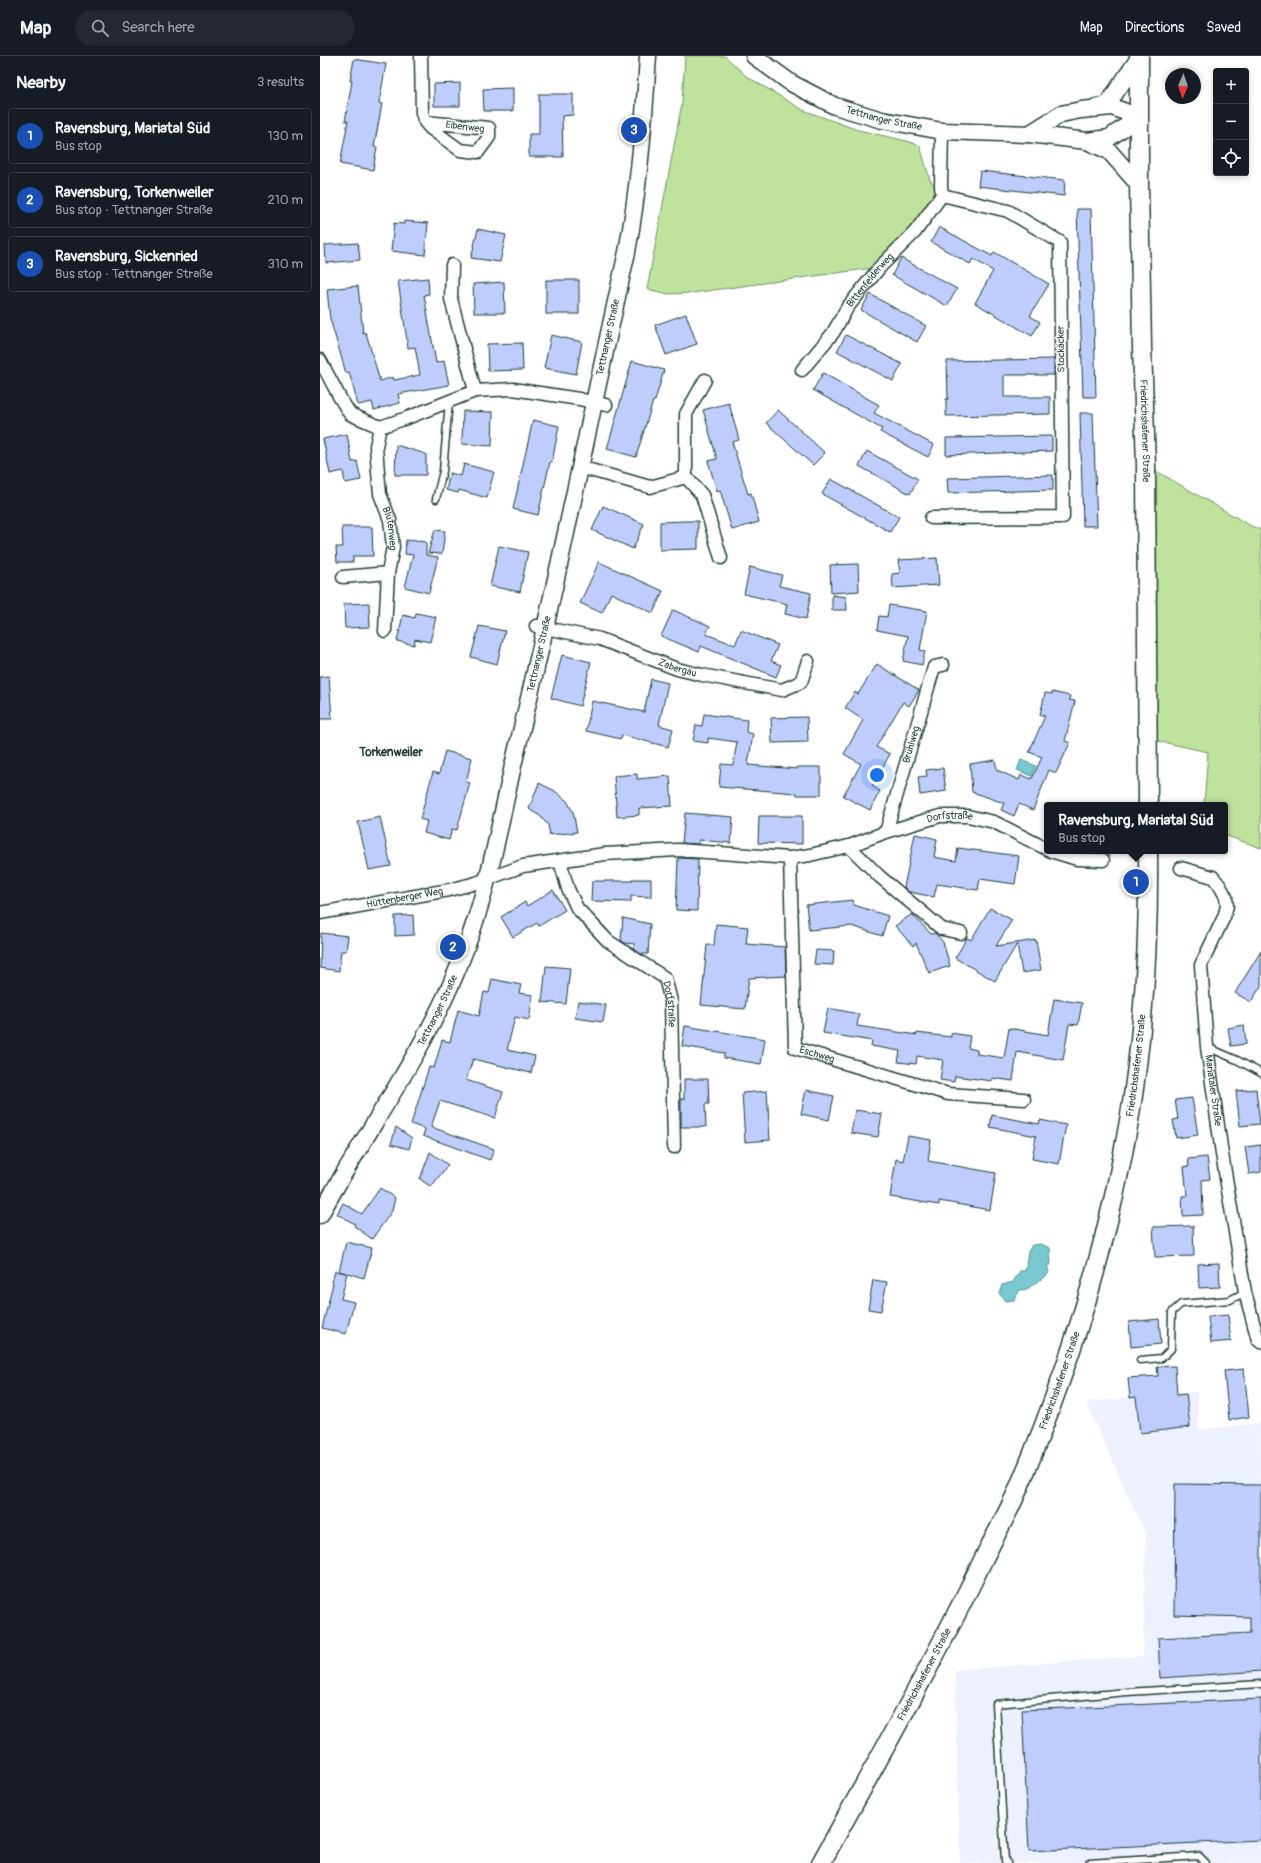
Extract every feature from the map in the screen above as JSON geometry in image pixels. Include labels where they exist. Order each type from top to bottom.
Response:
[{"type":"main road","name":"Friedrichshafener Straße","points":[[1139,57],[1139,185],[1146,465],[1148,802]]},
{"type":"main road","name":"Friedrichshafener Straße","points":[[821,1863],[955,1618],[1015,1495],[1059,1385],[1099,1255],[1114,1195],[1128,1122],[1137,1060],[1146,970],[1148,854]]},
{"type":"street","points":[[421,56],[422,113],[425,122]]},
{"type":"street","name":"Tettnanger Straße","points":[[320,1215],[387,1102],[447,994],[465,951],[488,878],[541,627],[580,467],[600,404],[632,227],[648,56]]},
{"type":"street","name":"Tettnanger Straße","points":[[754,56],[791,83],[835,106],[882,120],[942,131],[1029,134],[1087,141],[1109,138],[1140,117]]},
{"type":"street","points":[[1029,134],[1061,114],[1107,105],[1139,57]]},
{"type":"street","points":[[1081,110],[1112,107],[1140,117]]},
{"type":"street","name":"Eibenweg","points":[[425,122],[489,128],[489,137],[478,152],[460,150],[430,128],[425,122]]},
{"type":"street","points":[[942,131],[942,195]]},
{"type":"street","points":[[1087,141],[1109,151],[1139,185]]},
{"type":"street","name":"Bittenfelderweg","points":[[802,370],[832,333],[856,296],[880,267],[915,232],[942,195]]},
{"type":"street","name":"Stockäcker","points":[[931,518],[1063,516],[1060,242],[1008,211],[942,195]]},
{"type":"street","points":[[452,266],[451,299],[475,390]]},
{"type":"street","points":[[320,360],[350,414],[380,427],[407,418],[475,390],[513,389],[580,399],[600,404]]},
{"type":"street","points":[[705,380],[686,414],[686,477],[702,495],[721,558]]},
{"type":"street","name":"Blütenweg","points":[[380,427],[376,446],[380,494],[390,520],[393,546],[388,574],[384,631]]},
{"type":"street","points":[[580,467],[650,487],[686,477]]},
{"type":"street","points":[[343,577],[388,574]]},
{"type":"street","name":"Zabergäu","points":[[541,627],[600,639],[677,669],[702,676],[782,690],[801,682],[808,661]]},
{"type":"street","name":"Brühlweg","points":[[886,832],[934,668],[943,665]]},
{"type":"street","name":"Dorfstraße","points":[[488,878],[523,866],[605,854],[678,850],[790,858],[849,846],[886,832],[940,816],[968,816],[994,822],[1044,847]]},
{"type":"street","points":[[849,846],[879,876],[942,929],[961,933]]},
{"type":"street","points":[[1060,854],[1077,859],[1103,860]]},
{"type":"street","name":"Eschweg","points":[[790,858],[795,1048],[948,1094],[1024,1100]]},
{"type":"street","name":"Dorfstraße","points":[[560,861],[568,889],[577,908],[608,941],[665,978],[671,1001],[674,1147]]},
{"type":"street","name":"Mariataler Straße","points":[[1181,868],[1213,877],[1226,897],[1227,906],[1224,917],[1201,965],[1207,1047],[1245,1292],[1258,1340],[1261,1342]]},
{"type":"street","name":"Hüttenberger Weg","points":[[320,913],[449,890],[476,883],[488,878]]},
{"type":"lane","points":[[436,499],[443,471],[449,401]]},
{"type":"lane","points":[[1207,1047],[1237,1060],[1261,1073]]},
{"type":"lane","points":[[1140,1360],[1162,1358],[1171,1349],[1172,1312],[1182,1304],[1230,1300],[1245,1292]]},
{"type":"lane","points":[[1007,1863],[1005,1862],[996,1704],[1127,1692],[1261,1684]]},
{"type":"lane","points":[[1089,1863],[1199,1856],[1206,1863]]},
{"type":"shaded area","points":[[1197,1392],[1199,1430],[1261,1423],[1261,1863],[960,1863],[955,1670],[1143,1656],[1146,1535],[1086,1402]]},
{"type":"green space","points":[[685,56],[725,56],[746,76],[803,110],[858,130],[907,141],[920,146],[930,180],[942,195],[880,267],[692,293],[668,294],[647,289],[682,103]]},
{"type":"green space","points":[[1146,465],[1251,526],[1261,530],[1261,848],[1228,836],[1228,802],[1204,802],[1208,752],[1148,739]]},
{"type":"water","points":[[1021,760],[1036,766],[1032,776],[1017,770]]},
{"type":"water","points":[[1041,1244],[1050,1248],[1051,1263],[1050,1265],[1047,1265],[1049,1272],[1027,1289],[1020,1290],[1014,1300],[1005,1301],[999,1293],[1002,1285],[1013,1282],[1020,1271],[1025,1271],[1028,1252],[1032,1245]]},
{"type":"building","points":[[354,59],[386,64],[379,103],[382,104],[374,147],[377,147],[373,170],[340,164],[348,121],[345,121]]},
{"type":"building","points":[[460,83],[460,106],[434,106],[434,84]]},
{"type":"building","points":[[513,88],[513,111],[484,111],[483,89]]},
{"type":"building","points":[[539,94],[573,94],[573,115],[562,116],[563,157],[529,157],[529,134],[539,134]]},
{"type":"building","points":[[980,171],[1065,180],[1064,196],[978,186]]},
{"type":"building","points":[[1077,209],[1091,209],[1096,397],[1083,397]]},
{"type":"building","points":[[404,221],[428,223],[425,255],[391,251],[394,223],[404,224]]},
{"type":"building","points":[[939,227],[992,256],[994,252],[1049,284],[1030,316],[1040,322],[1032,336],[975,303],[993,271],[973,259],[970,264],[931,242]]},
{"type":"building","points":[[478,229],[506,235],[500,262],[471,258]]},
{"type":"building","points":[[358,243],[360,260],[326,263],[325,245]]},
{"type":"building","points":[[901,258],[957,289],[947,306],[892,275]]},
{"type":"building","points":[[428,278],[429,294],[424,295],[436,363],[444,361],[449,385],[398,394],[400,403],[374,410],[372,402],[358,405],[349,372],[346,373],[330,319],[327,289],[358,286],[363,333],[366,333],[380,381],[393,377],[394,380],[420,375],[415,347],[408,348],[398,281]]},
{"type":"building","points":[[546,280],[579,280],[579,314],[546,314]]},
{"type":"building","points":[[504,282],[505,313],[474,313],[473,284]]},
{"type":"building","points":[[870,294],[926,326],[917,342],[861,310]]},
{"type":"building","points":[[686,314],[697,344],[666,355],[655,325]]},
{"type":"building","points":[[551,335],[582,342],[576,374],[544,368]]},
{"type":"building","points":[[846,335],[902,364],[893,381],[837,351]]},
{"type":"building","points":[[522,343],[523,370],[488,371],[487,344]]},
{"type":"building","points":[[1054,359],[1054,375],[1004,375],[1004,397],[1050,397],[1050,414],[946,416],[946,399],[948,399],[947,361]]},
{"type":"building","points":[[632,361],[664,370],[636,457],[607,449]]},
{"type":"building","points":[[823,373],[879,405],[874,413],[934,445],[928,457],[880,432],[882,429],[813,390]]},
{"type":"building","points":[[729,403],[739,440],[732,442],[748,494],[751,493],[759,522],[732,530],[720,490],[717,491],[708,461],[717,459],[703,410]]},
{"type":"building","points":[[778,410],[825,453],[813,465],[766,423]]},
{"type":"building","points":[[463,411],[493,412],[492,446],[462,444]]},
{"type":"building","points":[[1080,413],[1093,413],[1097,526],[1083,526]]},
{"type":"building","points":[[533,420],[559,426],[552,462],[550,462],[538,515],[513,509]]},
{"type":"building","points":[[347,434],[352,462],[357,461],[361,480],[345,483],[343,471],[330,474],[323,439]]},
{"type":"building","points":[[1052,436],[1052,451],[946,455],[946,438]]},
{"type":"building","points":[[396,445],[426,454],[426,475],[395,475]]},
{"type":"building","points":[[867,451],[918,479],[910,494],[859,466]]},
{"type":"building","points":[[464,464],[494,472],[487,498],[459,490],[458,493],[446,490],[450,473],[461,476]]},
{"type":"building","points":[[1053,475],[1053,490],[948,493],[947,478]]},
{"type":"building","points":[[831,479],[899,517],[890,532],[822,494]]},
{"type":"building","points":[[603,506],[644,524],[633,549],[592,530]]},
{"type":"building","points":[[698,521],[698,549],[660,550],[660,522]]},
{"type":"building","points":[[342,527],[372,527],[373,556],[353,556],[353,562],[337,562],[336,547],[343,547]]},
{"type":"building","points":[[435,530],[445,531],[442,554],[428,553]]},
{"type":"building","points":[[406,540],[426,542],[426,555],[438,557],[429,593],[405,587],[413,555],[405,554]]},
{"type":"building","points":[[499,546],[528,552],[520,592],[490,586]]},
{"type":"building","points":[[937,558],[939,585],[893,588],[892,574],[900,573],[898,560]]},
{"type":"building","points":[[599,562],[663,591],[653,613],[611,593],[602,613],[580,603]]},
{"type":"building","points":[[858,564],[859,591],[831,593],[830,565]]},
{"type":"building","points":[[750,567],[782,575],[779,586],[811,593],[806,619],[785,614],[787,604],[744,594]]},
{"type":"building","points":[[832,595],[846,597],[847,610],[832,610]]},
{"type":"building","points":[[369,603],[370,627],[345,628],[344,604]]},
{"type":"building","points":[[889,605],[927,611],[920,650],[925,651],[922,665],[903,661],[908,636],[877,630],[879,616],[887,617]]},
{"type":"building","points":[[673,610],[710,626],[706,634],[735,645],[741,630],[778,645],[771,661],[781,665],[776,677],[701,646],[699,652],[661,636]]},
{"type":"building","points":[[416,613],[436,617],[430,642],[415,639],[414,645],[397,641],[403,615],[415,618]]},
{"type":"building","points":[[479,626],[505,631],[497,664],[471,657]]},
{"type":"building","points":[[562,655],[591,662],[580,706],[551,698]]},
{"type":"building","points":[[877,664],[919,690],[909,706],[903,702],[876,747],[890,754],[872,786],[880,791],[870,810],[843,796],[861,764],[844,754],[863,720],[845,708],[855,692],[858,694]]},
{"type":"building","points":[[329,676],[332,719],[320,719],[320,677]]},
{"type":"building","points":[[651,679],[668,683],[659,725],[673,729],[668,747],[622,735],[621,739],[586,731],[592,701],[644,712]]},
{"type":"building","points":[[1052,692],[1070,696],[1069,700],[1075,701],[1065,741],[1070,743],[1056,773],[1049,770],[1033,810],[1019,804],[1014,816],[1001,810],[1004,803],[972,792],[970,764],[995,760],[997,770],[1019,780],[1021,775],[1032,779],[1042,757],[1029,752],[1045,716],[1040,715],[1045,693],[1052,694]]},
{"type":"building","points":[[704,714],[747,720],[746,732],[753,734],[748,765],[797,769],[797,767],[821,767],[821,795],[797,795],[797,793],[719,787],[721,764],[733,765],[737,742],[708,738],[708,743],[693,741],[696,725],[702,726]]},
{"type":"building","points":[[807,717],[808,742],[772,743],[771,718]]},
{"type":"building","points":[[445,751],[472,758],[466,782],[470,783],[457,830],[452,829],[449,840],[424,833],[427,821],[420,819],[433,772],[439,774]]},
{"type":"building","points":[[943,768],[946,791],[920,795],[918,777],[927,776],[926,770]]},
{"type":"building","points":[[637,774],[637,779],[670,776],[672,806],[639,808],[639,815],[617,817],[614,776]]},
{"type":"building","points":[[539,783],[555,791],[567,801],[573,812],[577,832],[550,835],[548,825],[540,816],[529,809]]},
{"type":"building","points":[[685,813],[733,817],[731,843],[699,840],[699,844],[682,843]]},
{"type":"building","points":[[759,816],[802,816],[802,844],[758,843]]},
{"type":"building","points":[[380,817],[391,866],[369,870],[358,822]]},
{"type":"building","points":[[915,834],[937,839],[934,857],[956,861],[958,848],[1019,856],[1015,884],[980,879],[978,890],[937,884],[934,897],[909,892],[904,887]]},
{"type":"building","points":[[678,858],[698,859],[697,911],[676,910]]},
{"type":"building","points":[[632,879],[651,879],[651,897],[631,896],[631,902],[591,901],[592,881],[632,881]]},
{"type":"building","points":[[553,890],[565,910],[539,926],[537,923],[513,937],[501,917],[525,902],[527,906]]},
{"type":"building","points":[[853,900],[854,905],[888,916],[882,936],[852,926],[809,930],[806,905]]},
{"type":"building","points":[[990,908],[1012,920],[996,946],[1036,940],[1041,970],[1022,973],[1017,944],[995,981],[955,958],[967,938],[971,940]]},
{"type":"building","points":[[912,914],[931,934],[935,933],[943,942],[950,966],[929,973],[916,943],[913,946],[895,926]]},
{"type":"building","points":[[413,915],[414,935],[395,936],[395,916]]},
{"type":"building","points":[[623,918],[650,924],[648,954],[641,954],[634,949],[635,944],[625,943],[621,940]]},
{"type":"building","points":[[716,924],[748,927],[746,944],[785,947],[786,976],[749,978],[745,1009],[701,1005],[707,945],[714,945]]},
{"type":"building","points":[[321,933],[348,936],[346,951],[341,951],[339,971],[320,968]]},
{"type":"building","points":[[816,950],[834,951],[833,965],[814,964]]},
{"type":"building","points":[[1261,951],[1261,986],[1251,1002],[1235,993]]},
{"type":"building","points":[[546,966],[570,968],[566,1004],[542,1002]]},
{"type":"building","points":[[492,979],[521,985],[519,993],[533,995],[529,1020],[515,1017],[507,1050],[535,1056],[531,1073],[473,1059],[466,1080],[503,1092],[495,1118],[440,1101],[431,1127],[494,1149],[490,1160],[423,1136],[425,1129],[411,1124],[429,1067],[434,1068],[442,1040],[450,1042],[458,1010],[479,1016],[484,992],[489,993]]},
{"type":"building","points":[[1054,999],[1082,1003],[1078,1025],[1069,1024],[1063,1060],[1017,1052],[1013,1081],[992,1078],[992,1081],[955,1076],[954,1082],[940,1080],[943,1060],[917,1056],[916,1064],[898,1062],[900,1051],[871,1046],[872,1041],[823,1033],[828,1008],[859,1014],[857,1026],[917,1035],[917,1033],[951,1037],[951,1033],[970,1036],[968,1048],[977,1050],[977,1054],[1004,1058],[1009,1028],[1048,1035]]},
{"type":"building","points":[[578,1001],[606,1005],[603,1022],[575,1018]]},
{"type":"building","points":[[1244,1025],[1246,1044],[1231,1046],[1228,1028]]},
{"type":"building","points":[[685,1026],[765,1039],[761,1064],[724,1058],[724,1053],[682,1046]]},
{"type":"building","points":[[684,1079],[708,1079],[709,1104],[705,1104],[706,1127],[681,1127],[681,1099],[684,1099]]},
{"type":"building","points":[[1256,1089],[1260,1124],[1240,1126],[1236,1091]]},
{"type":"building","points":[[806,1090],[834,1096],[829,1120],[801,1114]]},
{"type":"building","points":[[767,1091],[770,1140],[745,1142],[742,1093]]},
{"type":"building","points":[[1192,1098],[1198,1135],[1176,1138],[1173,1120],[1178,1119],[1175,1100]]},
{"type":"building","points":[[855,1110],[882,1114],[878,1137],[851,1133]]},
{"type":"building","points":[[992,1115],[1039,1124],[1040,1120],[1066,1125],[1059,1164],[1032,1159],[1036,1136],[990,1127]]},
{"type":"building","points":[[396,1127],[412,1138],[409,1149],[391,1144]]},
{"type":"building","points":[[908,1136],[931,1140],[928,1161],[996,1173],[990,1210],[939,1201],[939,1205],[890,1197],[896,1159],[903,1161]]},
{"type":"building","points":[[1261,1145],[1261,1172],[1249,1174],[1245,1147]]},
{"type":"building","points":[[430,1152],[448,1165],[431,1187],[420,1179]]},
{"type":"building","points":[[1207,1157],[1210,1179],[1202,1180],[1203,1215],[1183,1216],[1182,1196],[1187,1196],[1184,1167],[1189,1166],[1188,1159]]},
{"type":"building","points":[[380,1188],[395,1198],[392,1211],[372,1239],[354,1226],[355,1224],[337,1214],[343,1203],[362,1214]]},
{"type":"building","points":[[1193,1226],[1194,1256],[1155,1257],[1153,1227]]},
{"type":"building","points":[[346,1242],[372,1248],[364,1278],[347,1273],[341,1299],[354,1302],[346,1334],[322,1328],[335,1271],[346,1273],[339,1271]]},
{"type":"building","points":[[1219,1263],[1220,1287],[1199,1288],[1198,1264]]},
{"type":"building","points":[[873,1280],[887,1282],[881,1311],[868,1309]]},
{"type":"building","points":[[1228,1315],[1231,1341],[1211,1343],[1208,1317]]},
{"type":"building","points":[[1159,1319],[1161,1344],[1131,1347],[1129,1322]]},
{"type":"building","points":[[1175,1366],[1177,1395],[1186,1394],[1190,1427],[1140,1433],[1136,1397],[1130,1398],[1128,1378],[1158,1376],[1157,1367]]},
{"type":"building","points":[[1244,1369],[1249,1417],[1229,1420],[1224,1371]]},
{"type":"building","points":[[1175,1484],[1261,1485],[1261,1671],[1160,1678],[1158,1638],[1250,1633],[1250,1617],[1174,1615]]},
{"type":"building","points":[[1261,1699],[1261,1840],[1029,1851],[1022,1710]]},
{"type":"place","name":"Ravensburg, Sickenried","points":[[634,130]]},
{"type":"place","name":"Ravensburg, Mariatal Süd","points":[[1136,882]]},
{"type":"place","name":"Ravensburg, Torkenweiler","points":[[453,947]]},
{"type":"district","name":"Torkenweiler","points":[[391,752]]}]
